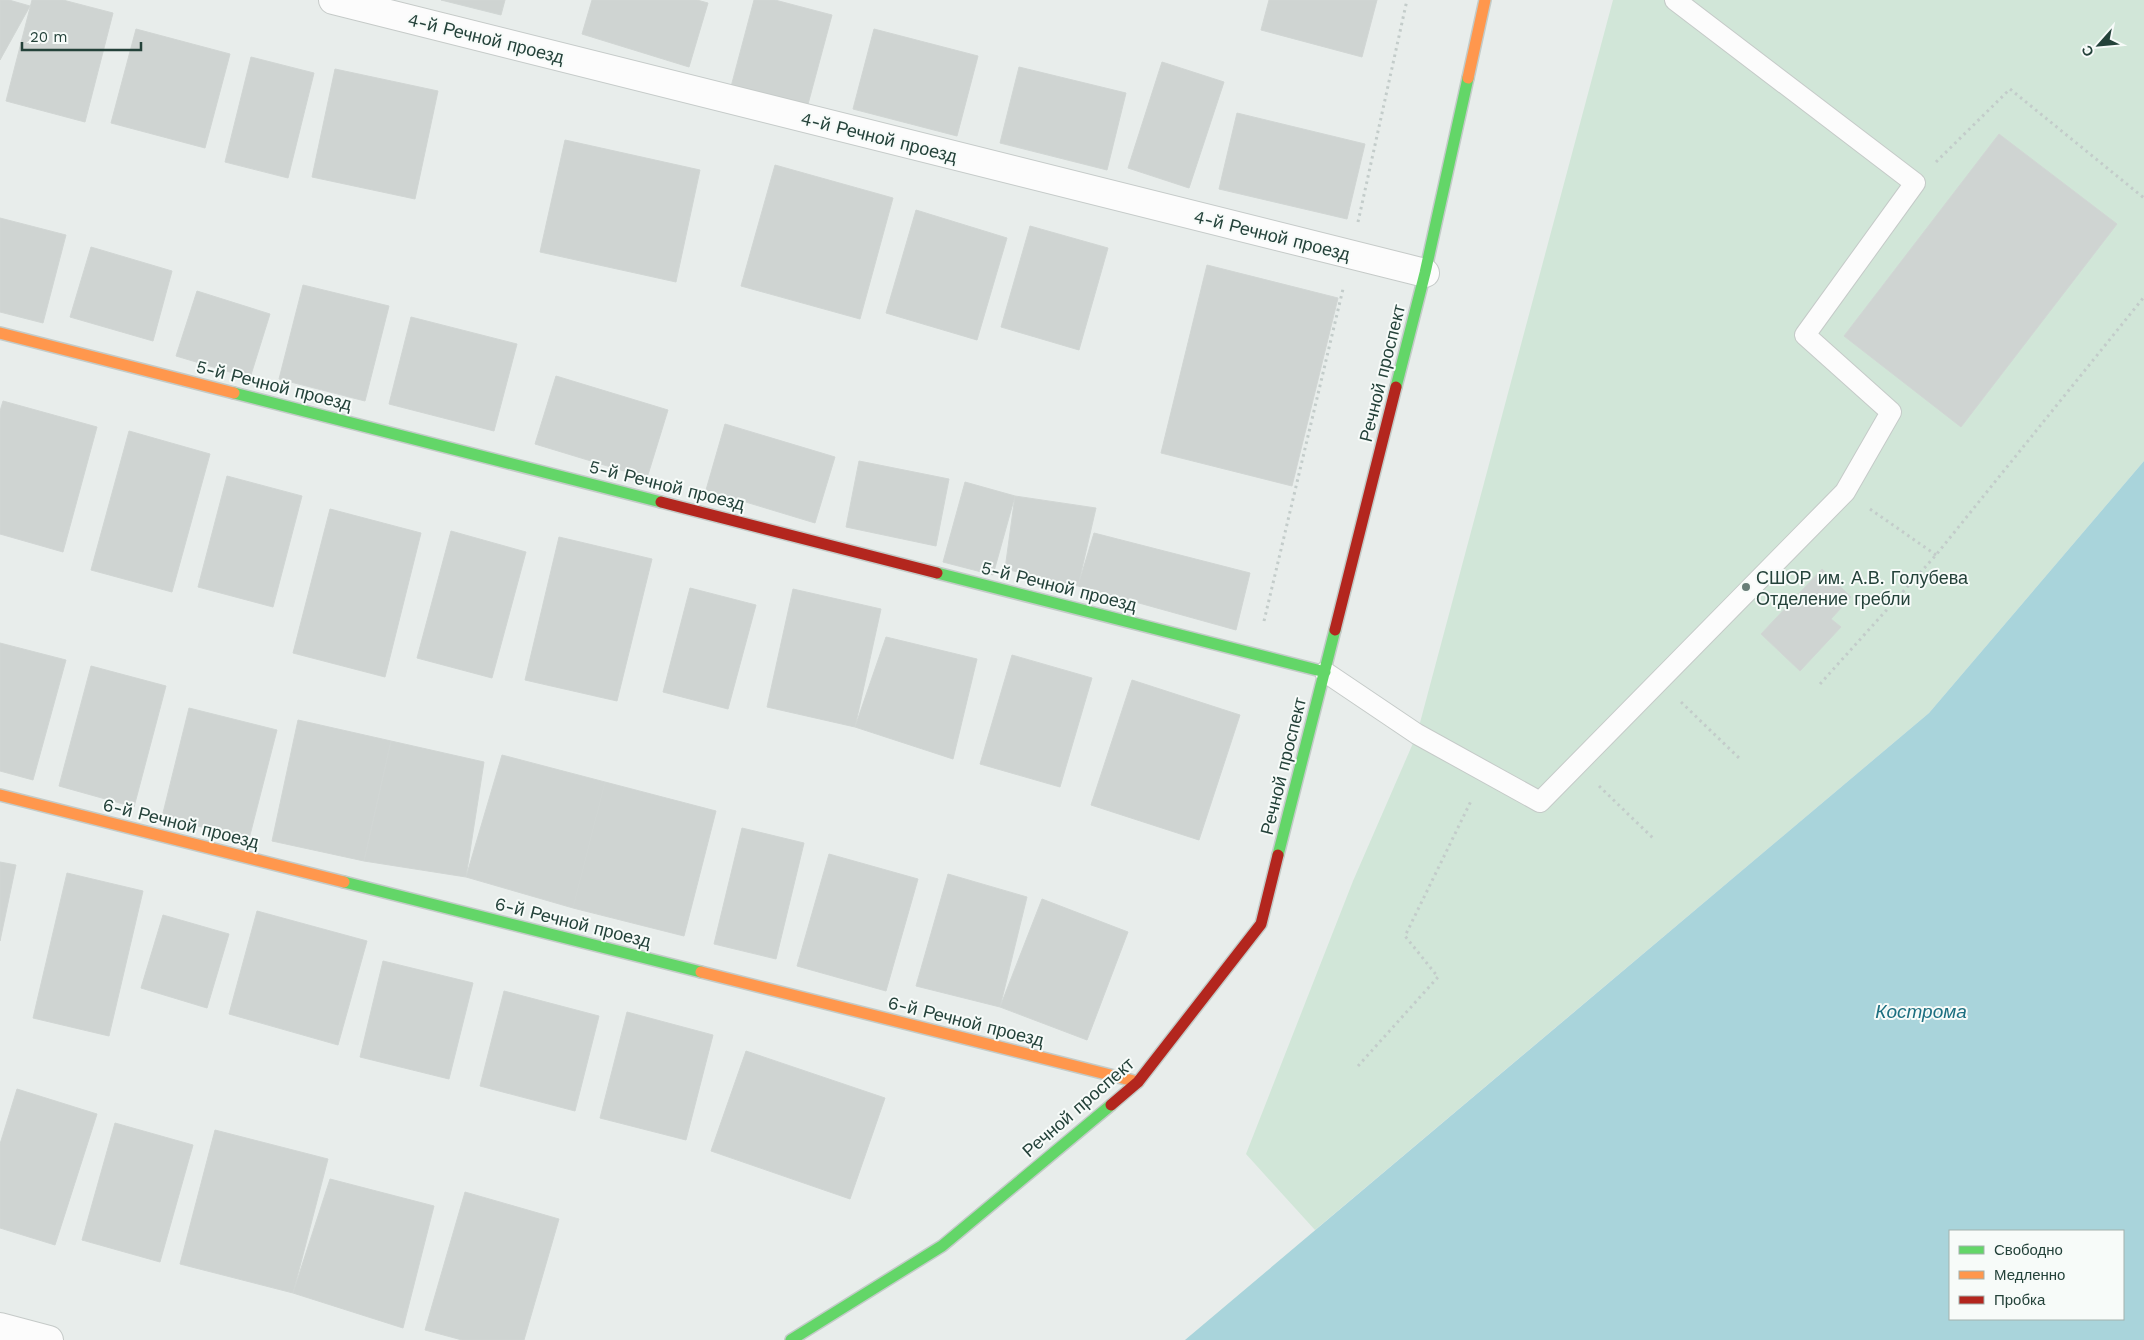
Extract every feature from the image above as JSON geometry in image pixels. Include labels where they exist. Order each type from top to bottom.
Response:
[{"type":"street","name":"4-й Речной проезд","points":[[333,0],[1426,273]]},
{"type":"street","name":"Речной проспект","points":[[792,1340],[942,1246],[1138,1082],[1261,924],[1426,273],[1485,0]]},
{"type":"street","name":"5-й Речной проезд","points":[[0,333],[1325,672]]},
{"type":"street","name":"6-й Речной проезд","points":[[0,796],[1138,1082]]},
{"type":"street","points":[[0,1327],[49,1340]]},
{"type":"lane","points":[[1325,672],[1417,734],[1540,802],[1845,492],[1891,412],[1805,335],[1915,183],[1678,1]]},
{"type":"path","points":[[1256,654],[1351,254],[1407,0]]},
{"type":"path","points":[[1915,183],[2010,89],[2144,198]]},
{"type":"path","points":[[1820,684],[1936,555],[2144,297]]},
{"type":"path","points":[[1845,492],[1936,555]]},
{"type":"path","points":[[1659,681],[1740,759]]},
{"type":"path","points":[[1577,765],[1655,840]]},
{"type":"path","points":[[1358,1066],[1438,977],[1405,936],[1485,771]]},
{"type":"green space","name":"СШОР им. А.В. Голубева Отделение гребли","points":[[1613,0],[2144,0],[2144,461],[1929,713],[1315,1230],[1246,1154],[1353,881],[1417,734]]},
{"type":"water","name":"Кострома","points":[[2144,461],[2144,1340],[1185,1340],[1929,713]]},
{"type":"building","points":[[0,0],[9,0],[30,6],[0,60]]},
{"type":"building","points":[[32,0],[63,0],[113,13],[85,122],[6,101]]},
{"type":"building","points":[[441,0],[505,0],[501,15]]},
{"type":"building","points":[[592,0],[697,0],[708,3],[689,67],[582,34]]},
{"type":"building","points":[[754,0],[775,0],[832,15],[804,119],[728,98]]},
{"type":"building","points":[[1269,0],[1377,0],[1362,57],[1261,30]]},
{"type":"building","points":[[136,29],[230,54],[205,148],[111,123]]},
{"type":"building","points":[[874,29],[978,56],[957,136],[853,109]]},
{"type":"building","points":[[251,57],[314,73],[288,178],[225,162]]},
{"type":"building","points":[[1162,62],[1224,82],[1189,188],[1128,168]]},
{"type":"building","points":[[1019,67],[1126,93],[1107,170],[1000,143]]},
{"type":"building","points":[[335,69],[438,91],[415,199],[312,177]]},
{"type":"building","points":[[1237,113],[1365,144],[1347,219],[1219,189]]},
{"type":"building","points":[[1999,134],[2117,224],[1961,427],[1844,336]]},
{"type":"building","points":[[565,140],[700,170],[676,282],[540,252]]},
{"type":"building","points":[[775,165],[893,198],[860,319],[741,286]]},
{"type":"building","points":[[916,210],[1007,238],[977,340],[886,313]]},
{"type":"building","points":[[0,218],[66,235],[43,323],[0,312]]},
{"type":"building","points":[[1030,226],[1108,248],[1079,350],[1001,327]]},
{"type":"building","points":[[91,247],[172,271],[153,341],[70,317]]},
{"type":"building","points":[[1207,265],[1338,298],[1292,486],[1161,453]]},
{"type":"building","points":[[303,285],[389,306],[365,401],[279,379]]},
{"type":"building","points":[[197,291],[270,314],[250,378],[176,356]]},
{"type":"building","points":[[411,317],[517,344],[494,431],[389,404]]},
{"type":"building","points":[[556,376],[668,410],[647,478],[535,444]]},
{"type":"building","points":[[3,401],[97,427],[63,552],[0,534],[0,411]]},
{"type":"building","points":[[725,424],[835,457],[815,523],[706,490]]},
{"type":"building","points":[[129,431],[210,454],[172,592],[91,570]]},
{"type":"building","points":[[859,461],[949,479],[936,546],[846,527]]},
{"type":"building","points":[[227,476],[302,496],[273,607],[198,587]]},
{"type":"building","points":[[965,482],[1015,496],[993,575],[943,562]]},
{"type":"building","points":[[1015,496],[1096,508],[1078,586],[1005,569]]},
{"type":"building","points":[[330,509],[421,533],[385,677],[293,653]]},
{"type":"building","points":[[451,531],[526,552],[492,678],[417,658]]},
{"type":"building","points":[[1094,533],[1250,573],[1236,630],[1078,586]]},
{"type":"building","points":[[559,537],[652,559],[617,701],[525,680]]},
{"type":"building","points":[[1822,569],[1851,597],[1831,619],[1841,627],[1800,671],[1761,634]]},
{"type":"building","points":[[690,588],[756,605],[728,709],[663,692]]},
{"type":"building","points":[[793,589],[881,609],[855,727],[767,707]]},
{"type":"building","points":[[886,637],[977,659],[953,759],[855,727]]},
{"type":"building","points":[[0,643],[66,660],[33,780],[0,771]]},
{"type":"building","points":[[1012,655],[1092,678],[1060,787],[980,764]]},
{"type":"building","points":[[91,666],[166,686],[134,807],[59,786]]},
{"type":"building","points":[[1132,680],[1240,715],[1199,840],[1091,805]]},
{"type":"building","points":[[189,708],[277,730],[249,839],[162,817]]},
{"type":"building","points":[[298,720],[391,741],[364,861],[272,841]]},
{"type":"building","points":[[391,741],[484,762],[466,877],[364,861]]},
{"type":"building","points":[[502,755],[605,782],[573,908],[466,877]]},
{"type":"building","points":[[605,782],[716,811],[684,936],[573,908]]},
{"type":"building","points":[[742,828],[804,843],[776,959],[714,944]]},
{"type":"building","points":[[829,854],[918,879],[886,991],[797,966]]},
{"type":"building","points":[[0,862],[16,865],[0,941]]},
{"type":"building","points":[[67,873],[143,891],[109,1036],[33,1018]]},
{"type":"building","points":[[948,874],[1027,897],[1000,1007],[916,986]]},
{"type":"building","points":[[1042,899],[1128,932],[1087,1040],[1000,1007]]},
{"type":"building","points":[[257,911],[367,941],[338,1045],[229,1014]]},
{"type":"building","points":[[163,915],[229,934],[207,1008],[141,988]]},
{"type":"building","points":[[383,961],[473,983],[449,1079],[360,1057]]},
{"type":"building","points":[[504,991],[599,1016],[575,1111],[480,1086]]},
{"type":"building","points":[[627,1012],[713,1035],[686,1140],[600,1118]]},
{"type":"building","points":[[746,1051],[885,1098],[850,1199],[711,1151]]},
{"type":"building","points":[[17,1089],[97,1114],[55,1245],[0,1228],[0,1144]]},
{"type":"building","points":[[115,1123],[193,1145],[160,1262],[82,1240]]},
{"type":"building","points":[[215,1130],[328,1159],[293,1293],[180,1264]]},
{"type":"building","points":[[330,1179],[434,1206],[403,1328],[293,1293]]},
{"type":"building","points":[[465,1192],[559,1219],[524,1340],[462,1340],[425,1330]]},
{"type":"traffic: fast","points":[[1396,387],[1425,273],[1468,78]]},
{"type":"traffic: fast","points":[[234,393],[661,502]]},
{"type":"traffic: fast","points":[[937,573],[1325,672]]},
{"type":"traffic: fast","points":[[1278,855],[1335,630]]},
{"type":"traffic: fast","points":[[344,882],[701,972]]},
{"type":"traffic: fast","points":[[791,1340],[942,1246],[1111,1105]]},
{"type":"traffic: slow","points":[[1468,78],[1485,0]]},
{"type":"traffic: slow","points":[[0,333],[234,393]]},
{"type":"traffic: slow","points":[[0,795],[344,882]]},
{"type":"traffic: slow","points":[[701,972],[1138,1082]]},
{"type":"traffic: jam","points":[[1335,630],[1396,387]]},
{"type":"traffic: jam","points":[[661,502],[937,573]]},
{"type":"traffic: jam","points":[[1111,1105],[1138,1082],[1261,924],[1278,855]]},
{"type":"place","name":"СШОР им. А.В. Голубева Отделение гребли","points":[[1746,587]]}]
